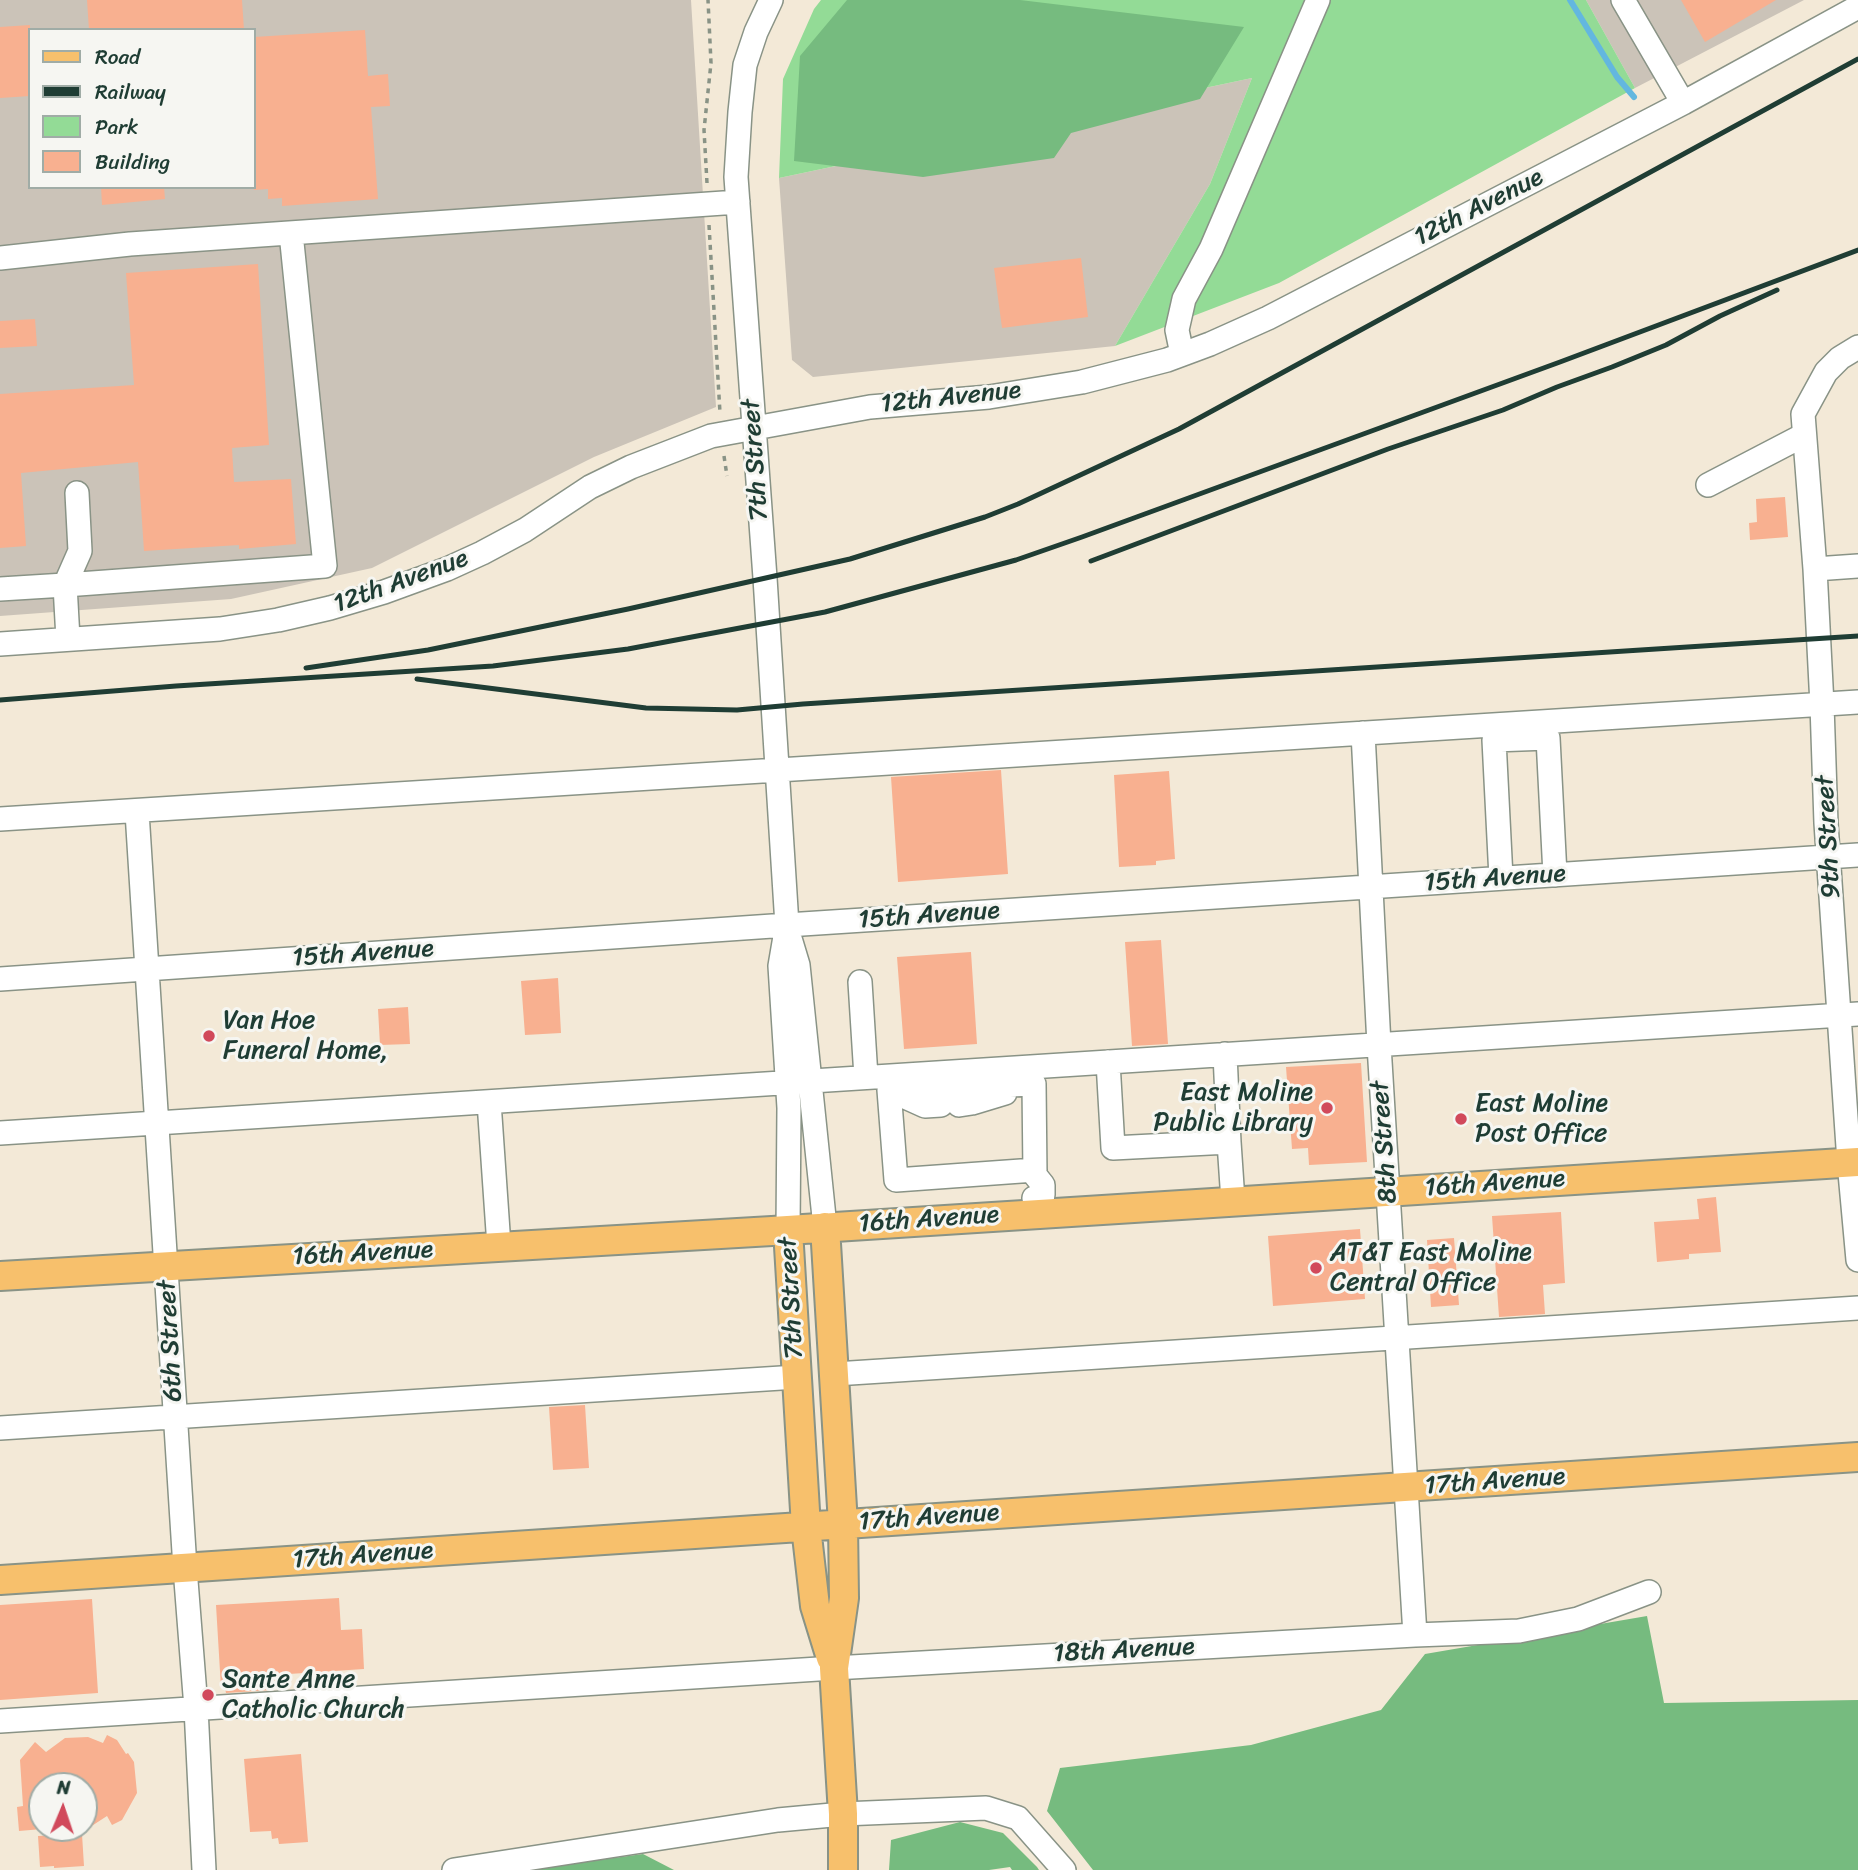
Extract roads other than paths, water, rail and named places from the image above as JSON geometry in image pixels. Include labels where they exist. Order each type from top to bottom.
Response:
[{"type":"main road","name":"16th Avenue","points":[[0,1276],[788,1230],[1034,1206],[1233,1201],[1854,1162]]},
{"type":"main road","name":"7th Street","points":[[825,1227],[844,1524],[844,1598],[834,1668],[843,1814],[843,1870]]},
{"type":"main road","name":"7th Street","points":[[788,1230],[806,1527],[816,1606],[834,1668]]},
{"type":"main road","name":"17th Avenue","points":[[0,1580],[1858,1457]]},
{"type":"street","name":"7th Street","points":[[771,0],[745,65],[736,177],[787,925],[798,965],[825,1227]]},
{"type":"street","points":[[1182,354],[1177,330],[1184,299],[1211,249],[1318,0]]},
{"type":"street","points":[[1623,0],[1683,103]]},
{"type":"street","name":"12th Avenue","points":[[0,644],[220,629],[304,614],[384,592],[447,569],[525,530],[590,487],[631,467],[710,436],[870,407],[989,397],[1082,382],[1182,354],[1268,318],[1683,103],[1858,7]]},
{"type":"street","points":[[0,258],[130,244],[738,202]]},
{"type":"street","points":[[0,589],[325,566],[291,233]]},
{"type":"street","points":[[1708,485],[1803,424],[1826,372],[1840,358],[1858,347]]},
{"type":"street","name":"9th Street","points":[[1803,424],[1815,569],[1829,857],[1849,1015],[1858,1260]]},
{"type":"street","points":[[68,639],[65,585],[80,551],[77,493]]},
{"type":"street","points":[[1815,569],[1858,566]]},
{"type":"street","points":[[0,819],[1858,702]]},
{"type":"street","name":"8th Street","points":[[1363,733],[1415,1635]]},
{"type":"street","points":[[1502,878],[1494,740],[1548,738],[1555,875]]},
{"type":"street","name":"6th Street","points":[[137,812],[196,1708],[204,1870]]},
{"type":"street","name":"15th Avenue","points":[[0,979],[1858,855]]},
{"type":"street","name":"7th Street","points":[[787,925],[780,966],[789,1108],[788,1230]]},
{"type":"street","points":[[860,982],[866,1077]]},
{"type":"street","points":[[811,1087],[866,1077],[1849,1015]]},
{"type":"street","points":[[1225,1054],[1233,1201]]},
{"type":"street","points":[[1108,1062],[1113,1148],[1229,1142]]},
{"type":"street","points":[[0,1133],[787,1083],[811,1087],[888,1090],[1034,1084]]},
{"type":"street","points":[[888,1090],[925,1106],[950,1105],[972,1103],[1034,1084]]},
{"type":"street","points":[[1034,1084],[1035,1172],[1043,1185],[1042,1195],[1034,1206]]},
{"type":"street","points":[[888,1090],[896,1180],[1035,1172]]},
{"type":"street","points":[[489,1102],[499,1246]]},
{"type":"street","points":[[835,1374],[1858,1308]]},
{"type":"street","points":[[0,1428],[797,1377]]},
{"type":"street","name":"18th Avenue","points":[[0,1721],[834,1668],[1518,1631],[1578,1619],[1649,1592]]},
{"type":"street","points":[[454,1870],[765,1822],[843,1814],[986,1808],[1018,1818],[1065,1870]]},
{"type":"waterway","points":[[1570,0],[1617,77],[1634,97]]},
{"type":"railway","points":[[306,668],[428,650],[628,609],[850,559],[985,517],[1179,429],[1858,59]]},
{"type":"railway","points":[[0,700],[493,666],[628,649],[825,612],[1016,560],[1082,537],[1858,250]]},
{"type":"railway","points":[[1091,561],[1388,449],[1503,410],[1612,367],[1666,345],[1777,290]]},
{"type":"railway","points":[[417,679],[646,708],[737,710],[1858,636]]},
{"type":"place","name":"Van Hoe Funeral Home,","points":[[209,1036]]},
{"type":"place","name":"East Moline Public Library","points":[[1327,1108]]},
{"type":"place","name":"East Moline Post Office","points":[[1461,1119]]},
{"type":"place","name":"AT&T East Moline Central Office","points":[[1316,1268]]},
{"type":"place","name":"Sante Anne Catholic Church","points":[[208,1695]]}]
